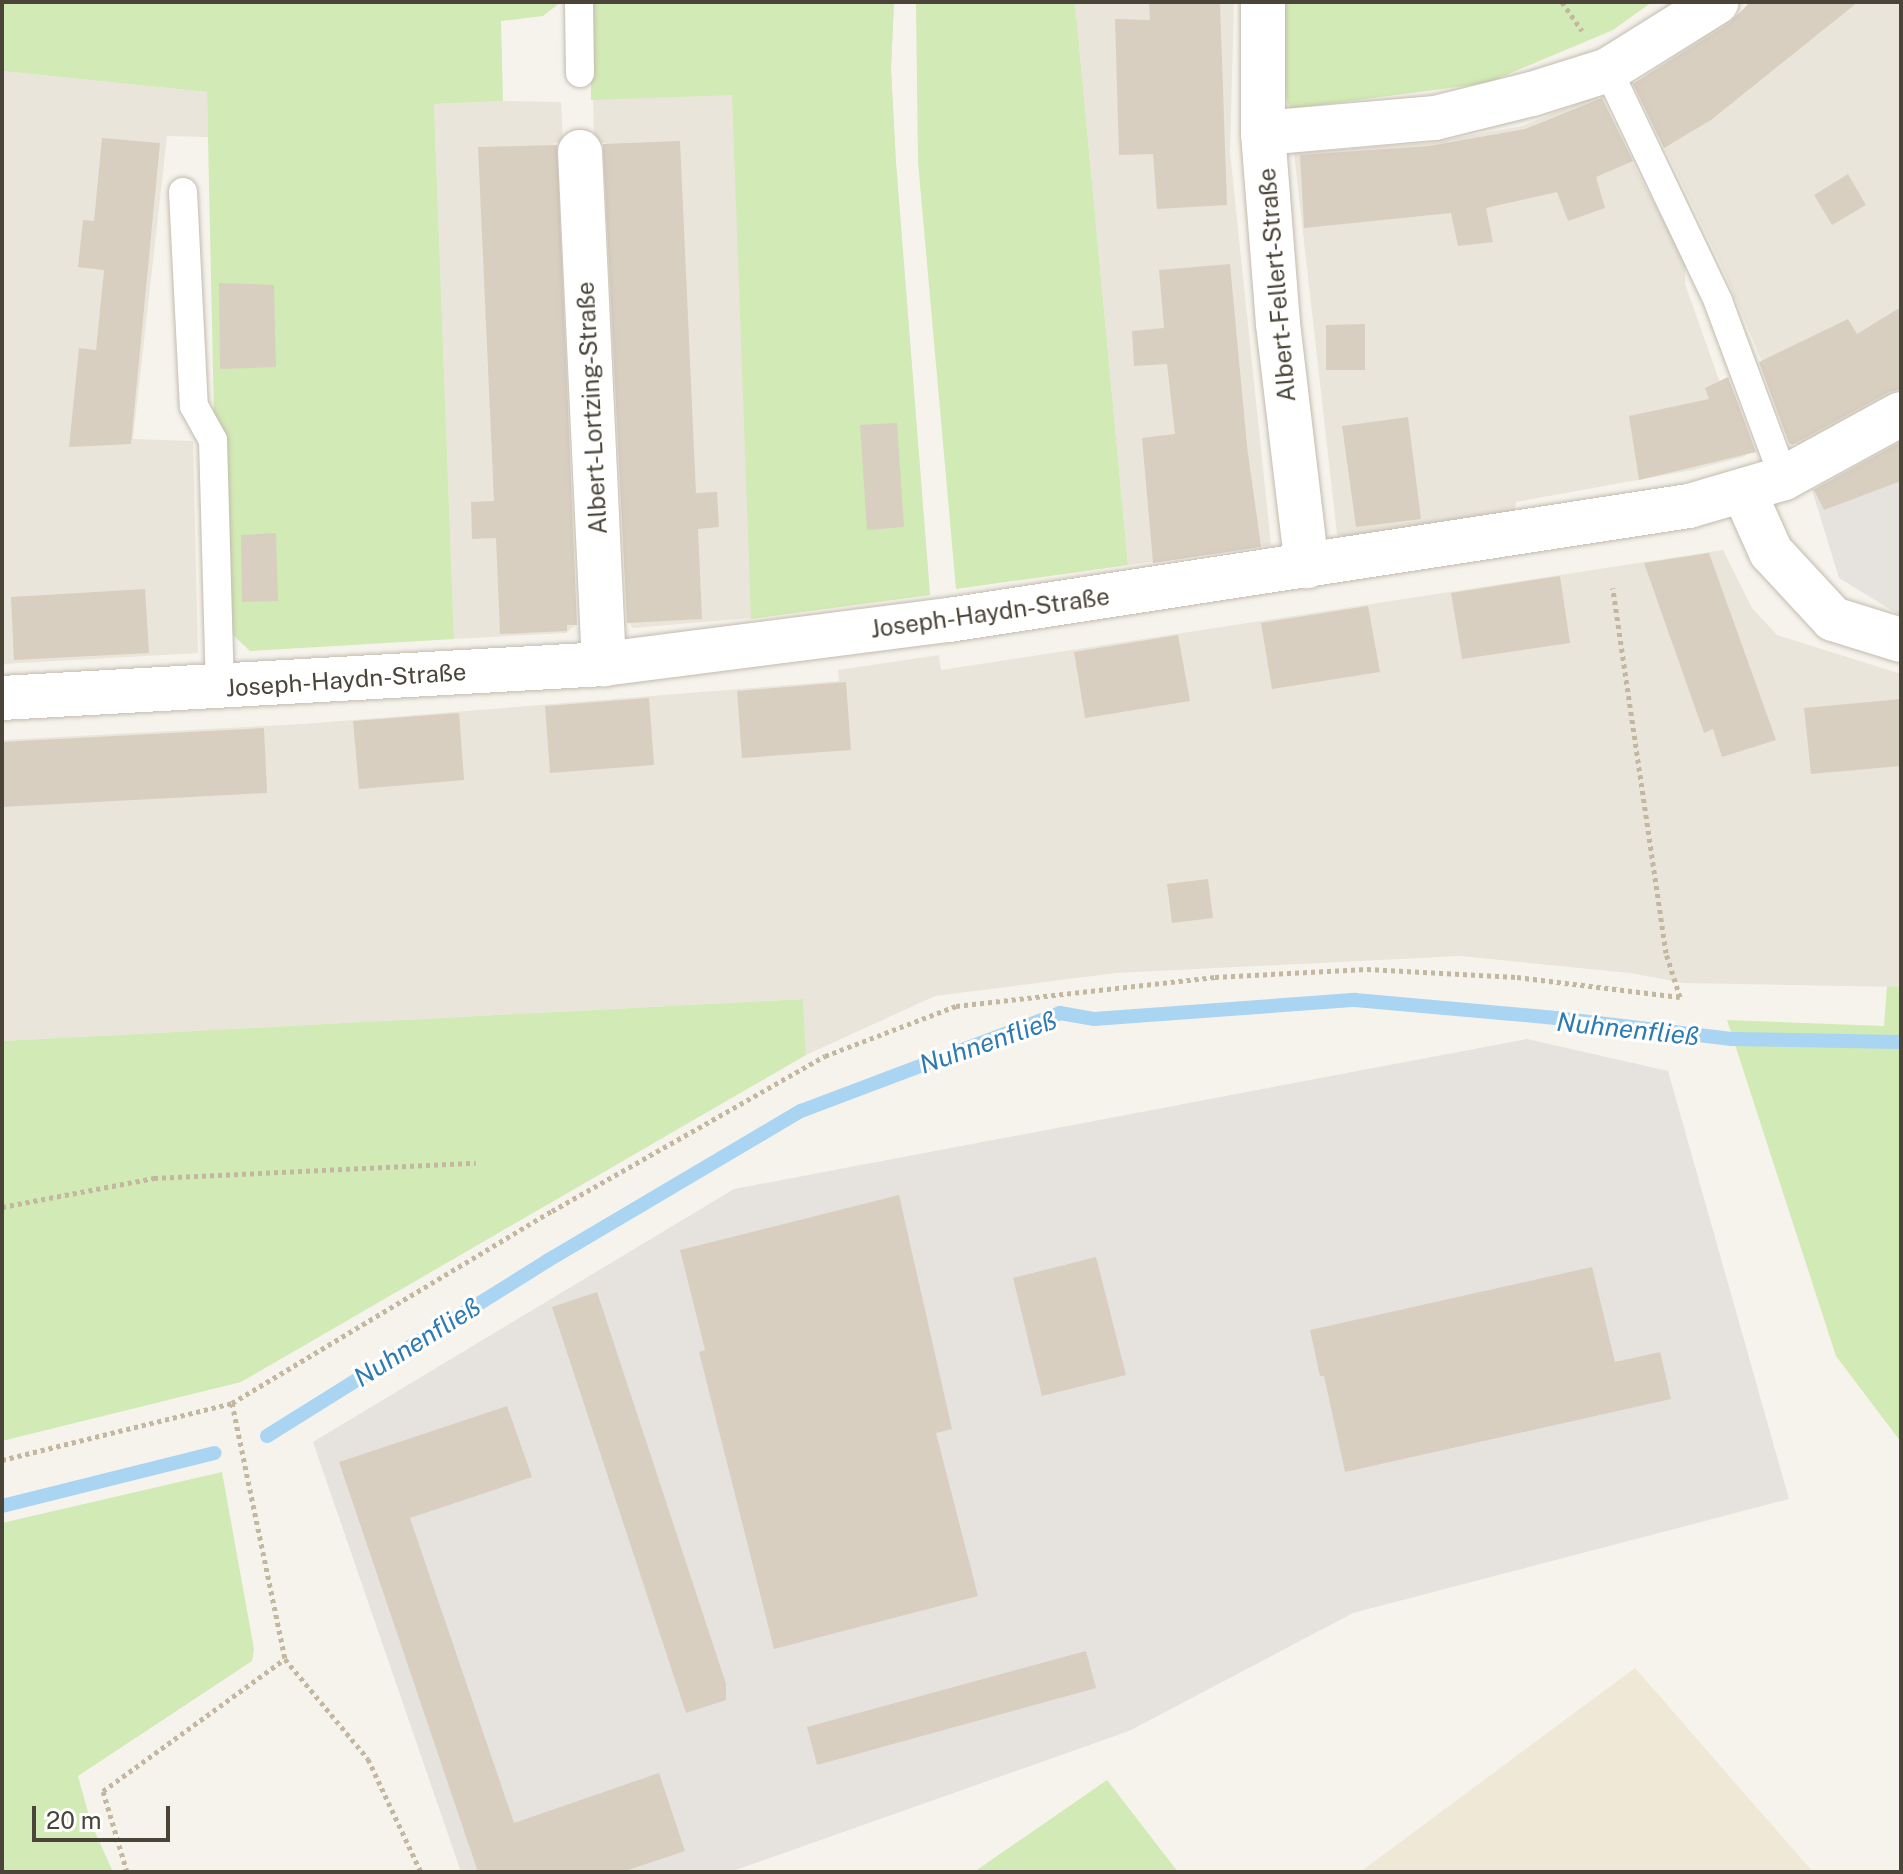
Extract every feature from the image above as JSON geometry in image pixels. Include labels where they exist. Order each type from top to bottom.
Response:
[{"type":"street","name":"Albert-Fellert-Straße","points":[[1263,2],[1263,133],[1278,324],[1307,566]]},
{"type":"street","points":[[1263,133],[1435,118],[1532,94],[1608,70],[1717,2]]},
{"type":"street","name":"Albert-Lortzing-Straße","points":[[580,152],[604,664]]},
{"type":"street","name":"Joseph-Haydn-Straße","points":[[2,698],[604,664],[949,620],[1603,522],[1689,506],[1764,485],[1901,414]]},
{"type":"street","points":[[1764,485],[1771,552],[1833,619],[1901,640]]},
{"type":"lane","points":[[579,2],[580,73]]},
{"type":"lane","points":[[1608,70],[1718,301],[1764,485]]},
{"type":"lane","points":[[183,192],[194,406],[213,440],[220,688]]},
{"type":"path","points":[[2,1460],[232,1403],[552,1211],[825,1056],[956,1006],[1215,977],[1367,969],[1517,977],[1680,997],[1666,953],[1613,588]]},
{"type":"path","points":[[2,1207],[154,1178],[476,1163]]},
{"type":"path","points":[[232,1403],[285,1659],[368,1759],[421,1872]]},
{"type":"path","points":[[127,1872],[103,1791],[285,1659]]},
{"type":"shaded area","points":[[591,2],[894,2],[891,69],[896,163],[930,595],[751,618],[633,628],[627,620],[606,143],[594,142]]},
{"type":"shaded area","points":[[1075,2],[1234,2],[1230,152],[1271,545],[1128,565]]},
{"type":"shaded area","points":[[1756,2],[1901,2],[1901,388],[1797,445],[1723,269],[1634,83]]},
{"type":"shaded area","points":[[2,71],[207,92],[208,137],[167,136],[133,439],[193,441],[198,653],[2,664]]},
{"type":"shaded area","points":[[1597,96],[1685,261],[1685,284],[1746,456],[1693,470],[1516,502],[1514,515],[1351,542],[1337,534],[1294,153],[1428,143],[1522,126]]},
{"type":"shaded area","points":[[561,102],[563,142],[554,143],[576,625],[566,633],[454,639],[434,104]]},
{"type":"shaded area","points":[[1901,441],[1901,616],[1839,578],[1812,490]]},
{"type":"shaded area","points":[[1723,550],[1752,608],[1777,635],[1901,674],[1901,987],[1684,983],[1630,973],[1460,956],[1116,973],[935,996],[806,1055],[802,999],[2,1041],[2,740],[303,724],[839,681],[838,670],[939,655],[941,670]]},
{"type":"shaded area","points":[[1527,1039],[1668,1071],[1789,1499],[1353,1613],[1129,1731],[730,1872],[461,1872],[313,1442],[734,1189]]},
{"type":"shaded area","points":[[1635,1668],[1813,1872],[1360,1872]]},
{"type":"green space","points":[[2,2],[561,2],[543,16],[501,21],[503,101],[434,104],[454,639],[250,651],[230,632],[214,417],[207,92],[2,71]]},
{"type":"green space","points":[[591,2],[894,2],[891,69],[896,163],[930,595],[751,619],[732,95],[591,100]]},
{"type":"green space","points":[[916,2],[1075,2],[1128,565],[956,589],[918,162]]},
{"type":"green space","points":[[1285,2],[1652,2],[1613,30],[1487,83],[1290,109],[1283,89]]},
{"type":"green space","points":[[1887,986],[1901,987],[1901,1442],[1836,1356],[1727,1020],[1884,1026]]},
{"type":"green space","points":[[803,999],[806,1055],[241,1382],[2,1441],[2,1041]]},
{"type":"green space","points":[[222,1472],[254,1649],[252,1661],[78,1776],[91,1823],[113,1872],[2,1872],[2,1523]]},
{"type":"green space","points":[[1107,1780],[1178,1872],[974,1872]]},
{"type":"building","points":[[1149,2],[1220,2],[1227,205],[1157,209],[1153,154],[1119,155],[1115,19],[1150,20]]},
{"type":"building","points":[[1750,2],[1858,2],[1711,120],[1664,148],[1633,84],[1730,23]]},
{"type":"building","points":[[1602,98],[1633,161],[1596,177],[1605,208],[1568,221],[1557,192],[1486,208],[1493,242],[1458,246],[1451,213],[1304,228],[1300,155],[1429,146],[1525,129]]},
{"type":"building","points":[[102,138],[160,143],[131,444],[69,447],[79,348],[96,350],[104,270],[78,267],[83,220],[94,221]]},
{"type":"building","points":[[680,141],[696,493],[717,492],[719,527],[698,529],[702,619],[627,623],[603,144]]},
{"type":"building","points":[[557,145],[577,625],[567,625],[567,631],[500,634],[496,538],[472,539],[471,502],[494,501],[478,147]]},
{"type":"building","points":[[1848,174],[1866,205],[1832,225],[1814,195]]},
{"type":"building","points":[[1230,264],[1247,446],[1261,547],[1153,563],[1142,438],[1175,434],[1167,364],[1134,366],[1132,331],[1164,328],[1159,270]]},
{"type":"building","points":[[219,283],[274,285],[276,367],[220,369]]},
{"type":"building","points":[[1901,307],[1901,389],[1889,392],[1792,445],[1789,443],[1759,362],[1848,319],[1857,334]]},
{"type":"building","points":[[1365,324],[1365,370],[1326,370],[1326,325]]},
{"type":"building","points":[[1728,377],[1756,452],[1639,480],[1629,416],[1709,399],[1705,388]]},
{"type":"building","points":[[1408,417],[1421,519],[1356,527],[1342,426]]},
{"type":"building","points":[[897,423],[904,527],[867,530],[860,425]]},
{"type":"building","points":[[1901,442],[1901,481],[1824,510],[1814,490]]},
{"type":"building","points":[[276,533],[278,601],[242,602],[241,535]]},
{"type":"building","points":[[1709,553],[1776,740],[1722,757],[1713,729],[1704,733],[1644,563]]},
{"type":"building","points":[[1560,576],[1570,643],[1462,659],[1451,593]]},
{"type":"building","points":[[145,589],[149,653],[14,660],[11,597]]},
{"type":"building","points":[[1368,606],[1380,672],[1272,689],[1261,623]]},
{"type":"building","points":[[1178,635],[1190,701],[1085,718],[1074,652]]},
{"type":"building","points":[[846,682],[851,750],[742,758],[737,691]]},
{"type":"building","points":[[649,698],[654,765],[550,773],[545,706]]},
{"type":"building","points":[[1901,699],[1901,766],[1811,774],[1804,708]]},
{"type":"building","points":[[459,713],[464,780],[359,789],[353,721]]},
{"type":"building","points":[[264,728],[267,793],[2,807],[2,742]]},
{"type":"building","points":[[1208,879],[1213,918],[1172,923],[1167,884]]},
{"type":"building","points":[[899,1195],[952,1429],[936,1433],[978,1596],[774,1649],[699,1352],[705,1350],[680,1250]]},
{"type":"building","points":[[1096,1257],[1126,1375],[1042,1396],[1013,1278]]},
{"type":"building","points":[[1592,1267],[1615,1362],[1660,1352],[1671,1399],[1345,1472],[1324,1376],[1320,1376],[1310,1330]]},
{"type":"building","points":[[597,1292],[726,1684],[726,1700],[686,1713],[552,1307]]},
{"type":"building","points":[[507,1406],[532,1477],[410,1518],[514,1823],[659,1773],[685,1851],[622,1872],[478,1872],[339,1462]]},
{"type":"building","points":[[1086,1651],[1096,1688],[817,1765],[807,1727]]},
{"type":"waterway","name":"Nuhnenfließ","points":[[267,1436],[547,1261],[801,1111],[1060,1013],[1094,1019],[1355,1000],[1556,1018],[1732,1039],[1901,1042]]},
{"type":"waterway","name":"Nuhnenfließ","points":[[2,1506],[215,1453]]}]
